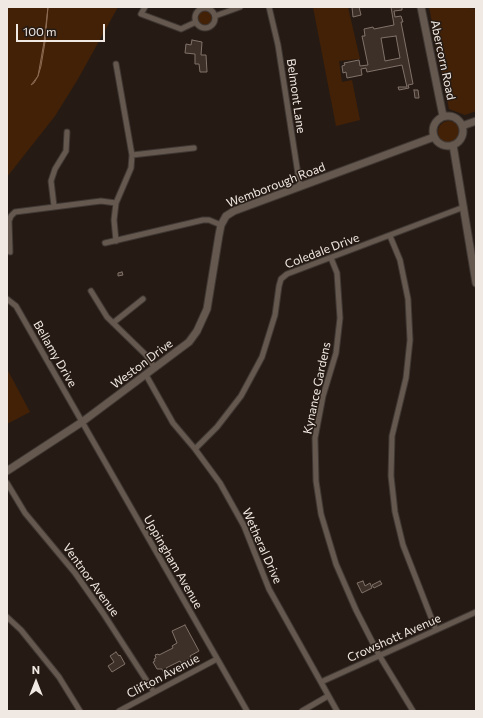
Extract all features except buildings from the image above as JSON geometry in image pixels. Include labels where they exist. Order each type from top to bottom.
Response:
[{"type":"street","points":[[145,7],[141,14],[181,29],[196,22]]},
{"type":"street","points":[[215,16],[240,7]]},
{"type":"street","name":"Belmont Lane","points":[[269,7],[278,45],[300,187]]},
{"type":"street","name":"Abercorn Road","points":[[421,7],[443,116]]},
{"type":"street","points":[[202,8],[208,9],[215,16],[214,22],[210,27],[203,28],[197,25],[195,16],[202,8]]},
{"type":"street","points":[[116,64],[132,155],[131,168],[116,203],[114,220],[116,241]]},
{"type":"street","points":[[443,116],[453,116],[462,126],[462,136],[460,141],[453,145],[442,145],[438,143],[434,137],[432,131],[433,126],[443,116]]},
{"type":"street","points":[[462,126],[476,121]]},
{"type":"street","points":[[54,206],[51,181],[55,169],[66,151],[67,132]]},
{"type":"street","name":"Wemborough Road","points":[[105,243],[203,220],[209,220],[222,225],[226,216],[234,211],[434,137]]},
{"type":"street","points":[[453,145],[476,283]]},
{"type":"street","points":[[132,155],[194,148]]},
{"type":"street","points":[[11,252],[9,221],[14,212],[101,201],[116,203]]},
{"type":"street","name":"Coledale Drive","points":[[195,449],[217,427],[241,396],[262,357],[275,315],[281,279],[287,274],[464,208]]},
{"type":"street","name":"Weston Drive","points":[[7,471],[82,422],[189,342],[197,331],[206,309],[222,225]]},
{"type":"street","points":[[390,236],[400,260],[408,299],[410,340],[406,378],[392,436],[391,476],[395,512],[403,545],[436,630]]},
{"type":"street","name":"Kynance Gardens","points":[[331,258],[337,273],[340,318],[336,353],[323,396],[315,438],[316,481],[321,514],[336,564],[356,610],[380,655],[413,711]]},
{"type":"street","points":[[91,291],[107,317],[146,355],[155,368]]},
{"type":"street","name":"Bellamy Drive","points":[[7,299],[16,306],[82,422]]},
{"type":"street","points":[[113,323],[143,299]]},
{"type":"street","name":"Wetheral Drive","points":[[146,375],[173,423],[195,449],[220,483],[244,526],[269,589],[337,711]]},
{"type":"street","name":"Uppingham Avenue","points":[[82,422],[247,711]]},
{"type":"street","name":"Ventnor Avenue","points":[[7,483],[25,513],[75,573],[95,601],[154,692]]},
{"type":"street","name":"Crowshott Avenue","points":[[321,682],[476,612]]},
{"type":"street","points":[[7,617],[21,630],[59,677],[80,711]]},
{"type":"street","name":"Clifton Avenue","points":[[119,711],[217,659]]},
{"type":"street","points":[[302,711],[328,696]]},
{"type":"shaded area","points":[[7,7],[118,7],[78,79],[55,116],[7,177]]},
{"type":"shaded area","points":[[48,7],[45,42],[38,76],[44,42]]},
{"type":"shaded area","points":[[313,7],[348,7],[360,59],[339,61],[342,82],[352,80],[360,120],[336,126]]},
{"type":"shaded area","points":[[429,7],[462,7],[476,9],[476,111],[465,115],[449,109]]},
{"type":"shaded area","points":[[205,11],[210,13],[212,18],[210,23],[205,25],[200,23],[198,18],[200,13]]},
{"type":"shaded area","points":[[449,121],[457,124],[460,132],[457,140],[449,143],[441,140],[438,132],[441,124]]},
{"type":"shaded area","points":[[7,369],[30,412],[7,424]]}]
